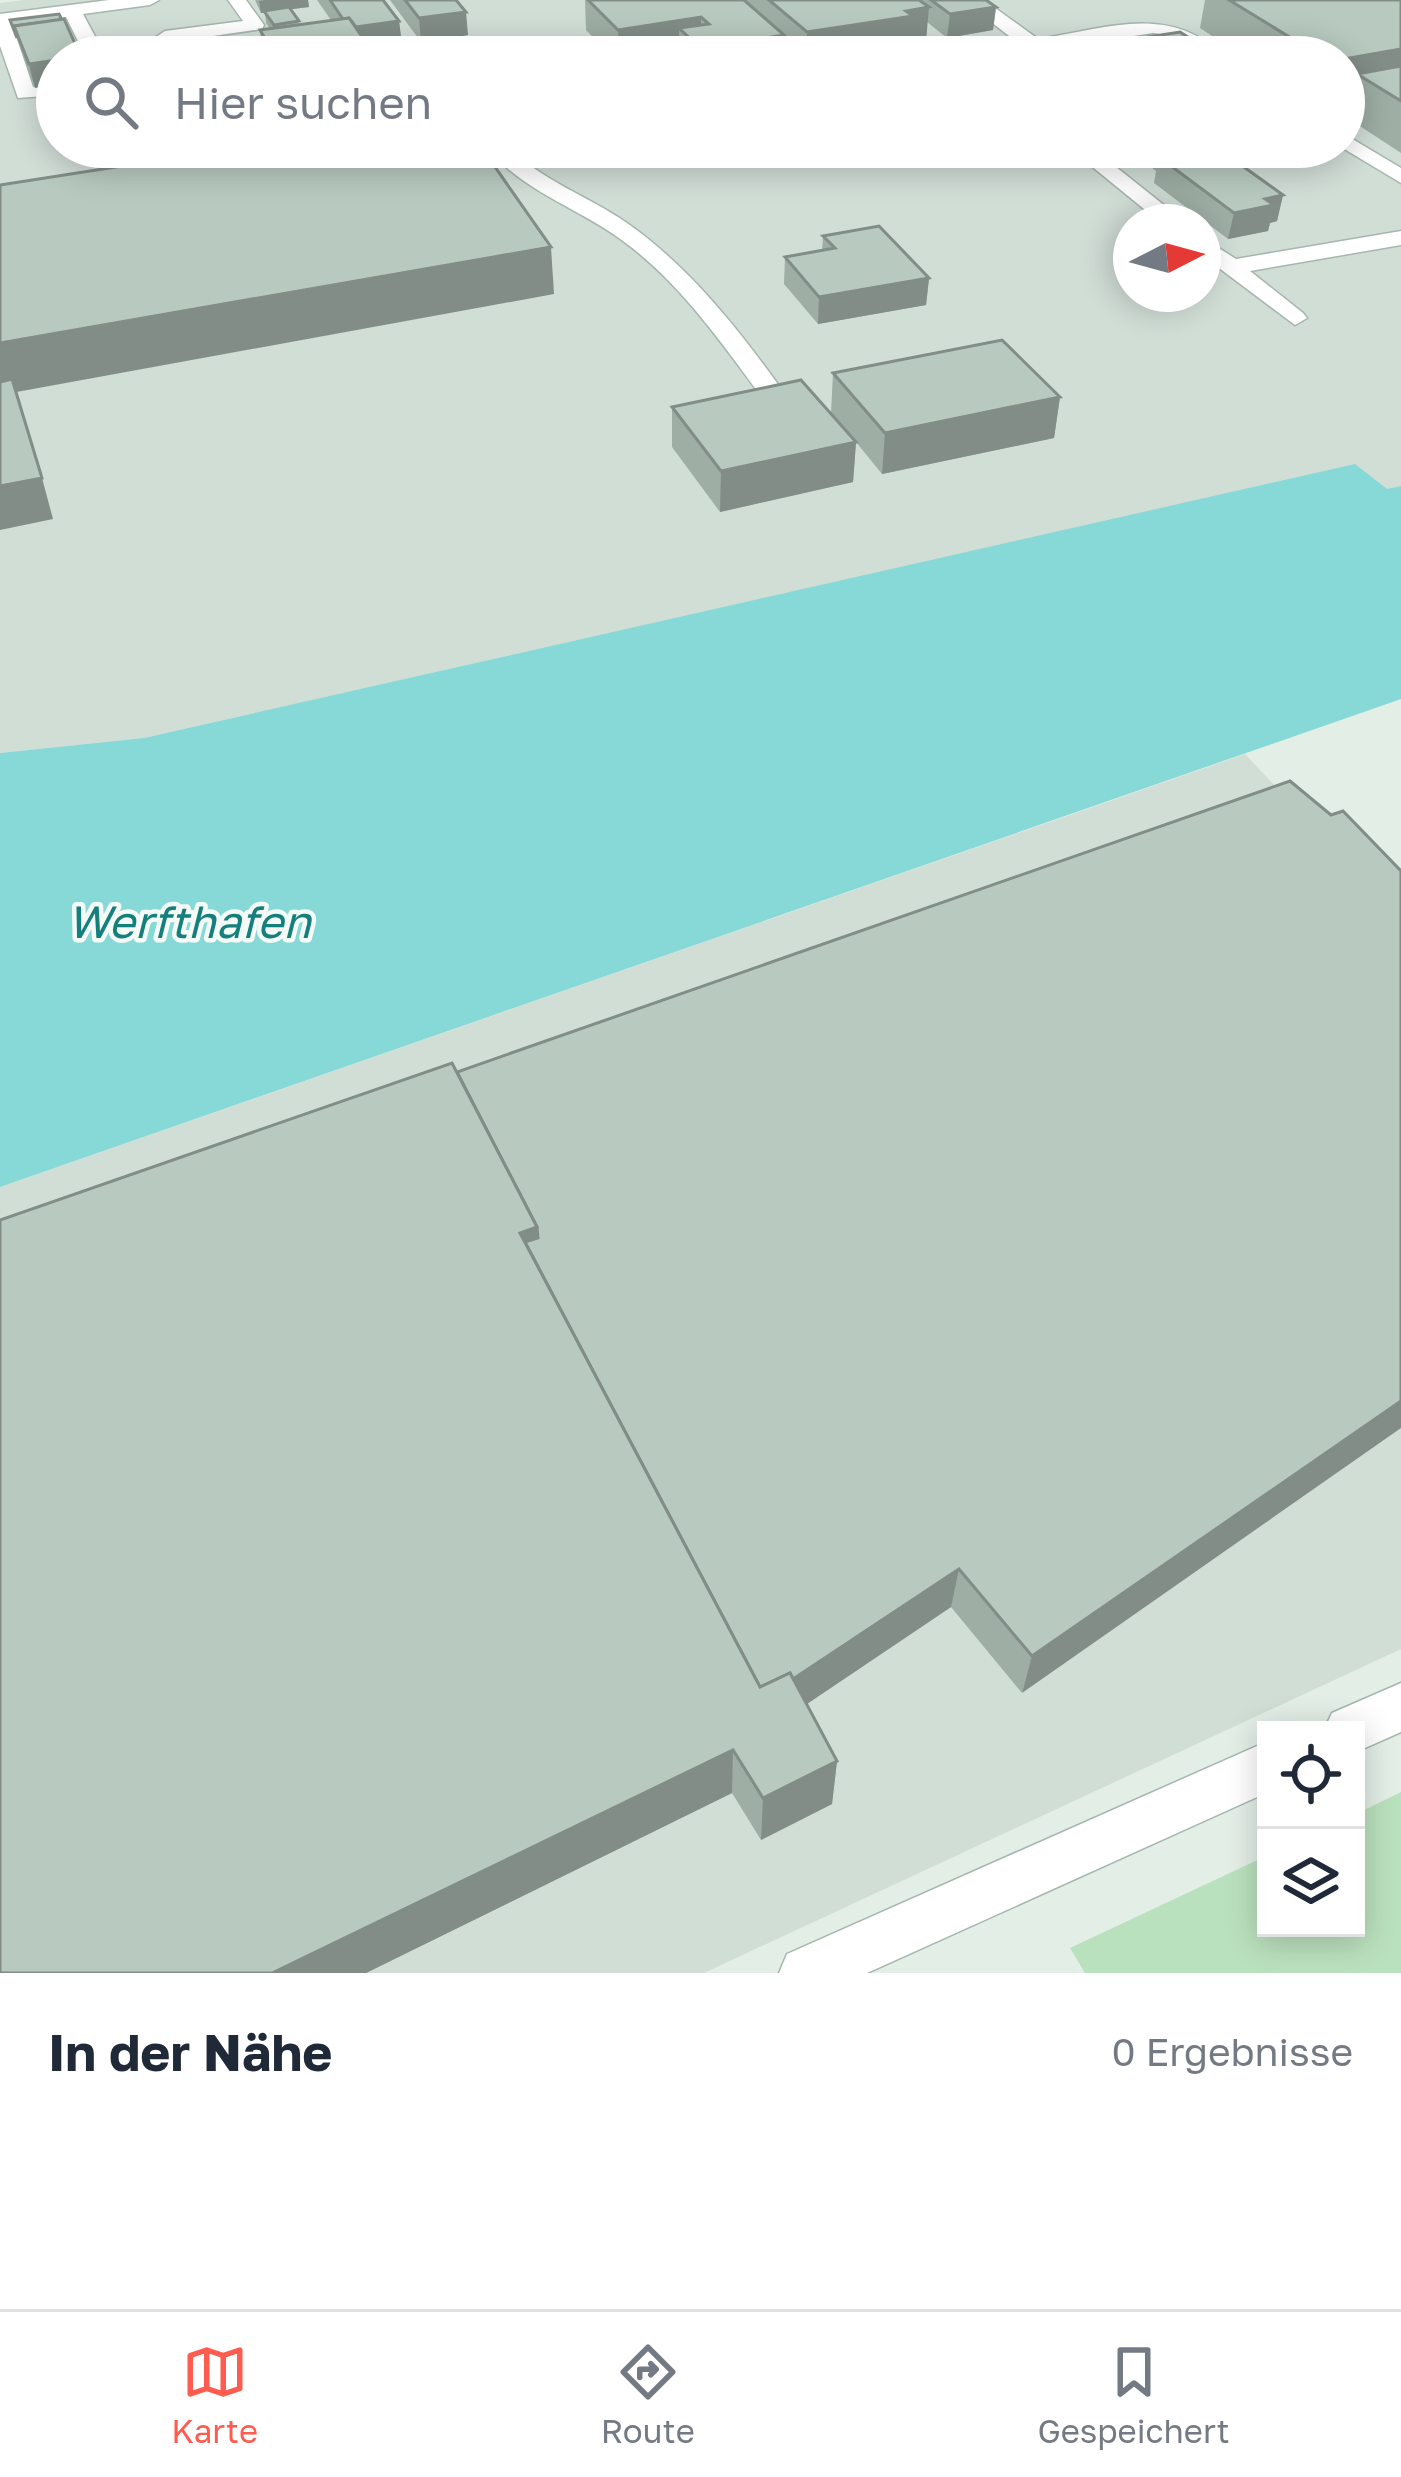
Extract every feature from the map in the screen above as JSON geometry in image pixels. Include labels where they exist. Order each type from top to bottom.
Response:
[{"type":"street","points":[[36,92],[25,94],[0,20],[150,0]]},
{"type":"street","points":[[172,36],[255,25],[237,0]]},
{"type":"street","points":[[972,0],[1021,36]]},
{"type":"street","points":[[73,10],[86,36]]},
{"type":"street","points":[[1093,36],[1153,27],[1183,36]]},
{"type":"street","points":[[1365,154],[1401,177]]},
{"type":"street","points":[[519,168],[614,224],[662,261],[712,313],[767,387]]},
{"type":"street","points":[[1105,168],[1151,204]]},
{"type":"street","points":[[1232,268],[1401,238]]},
{"type":"street","points":[[1221,259],[1295,317]]},
{"type":"street","points":[[1365,1723],[1401,1707]]},
{"type":"street","points":[[806,1973],[1257,1771]]},
{"type":"shaded area","points":[[1401,0],[1401,486],[1387,490],[1355,465],[144,738],[0,753],[0,3]]},
{"type":"shaded area","points":[[1245,754],[1401,920],[1401,1649],[704,1973],[0,1973],[0,1187]]},
{"type":"green space","points":[[1401,1792],[1401,1973],[1085,1973],[1070,1948],[1257,1860],[1257,1937],[1365,1937],[1365,1810]]},
{"type":"water","name":"Werfthafen","points":[[1355,464],[1387,489],[1401,486],[1401,699],[0,1187],[0,753],[144,738]]},
{"type":"building","points":[[330,0],[383,0],[399,21],[356,27],[349,18],[343,19]]},
{"type":"building","points":[[405,0],[456,0],[466,12],[419,18]]},
{"type":"building","points":[[588,0],[744,0],[784,35],[687,36],[679,28],[709,24],[701,17],[618,30]]},
{"type":"building","points":[[769,0],[919,0],[929,7],[906,11],[913,16],[807,32]]},
{"type":"building","points":[[931,0],[986,0],[996,7],[950,14]]},
{"type":"building","points":[[1229,0],[1401,0],[1401,49],[1365,55],[1365,36],[1288,36]]},
{"type":"building","points":[[289,7],[299,21],[274,25],[264,11]]},
{"type":"building","points":[[59,14],[62,20],[14,26],[17,38],[10,20]]},
{"type":"building","points":[[349,18],[361,36],[264,36],[260,30]]},
{"type":"building","points":[[64,19],[72,36],[36,36],[36,63],[29,64],[14,26]]},
{"type":"building","points":[[1401,66],[1401,101],[1365,79],[1365,73]]},
{"type":"building","points":[[109,168],[496,168],[551,247],[0,343],[0,185]]},
{"type":"building","points":[[1174,168],[1245,168],[1283,195],[1265,199],[1274,205],[1234,213]]},
{"type":"building","points":[[879,226],[929,278],[819,297],[785,257],[835,248],[823,236]]},
{"type":"building","points":[[1002,340],[1060,397],[885,433],[833,373]]},
{"type":"building","points":[[12,379],[42,478],[0,486],[0,382]]},
{"type":"building","points":[[801,380],[856,442],[721,471],[672,407]]},
{"type":"building","points":[[1290,781],[1331,815],[1343,811],[1401,871],[1401,1401],[1032,1656],[959,1569],[793,1679],[790,1673],[760,1687],[525,1242],[538,1238],[537,1227],[457,1072]]},
{"type":"building","points":[[452,1063],[537,1227],[520,1233],[760,1687],[790,1673],[837,1761],[763,1798],[733,1750],[272,1973],[0,1973],[0,1220]]}]
